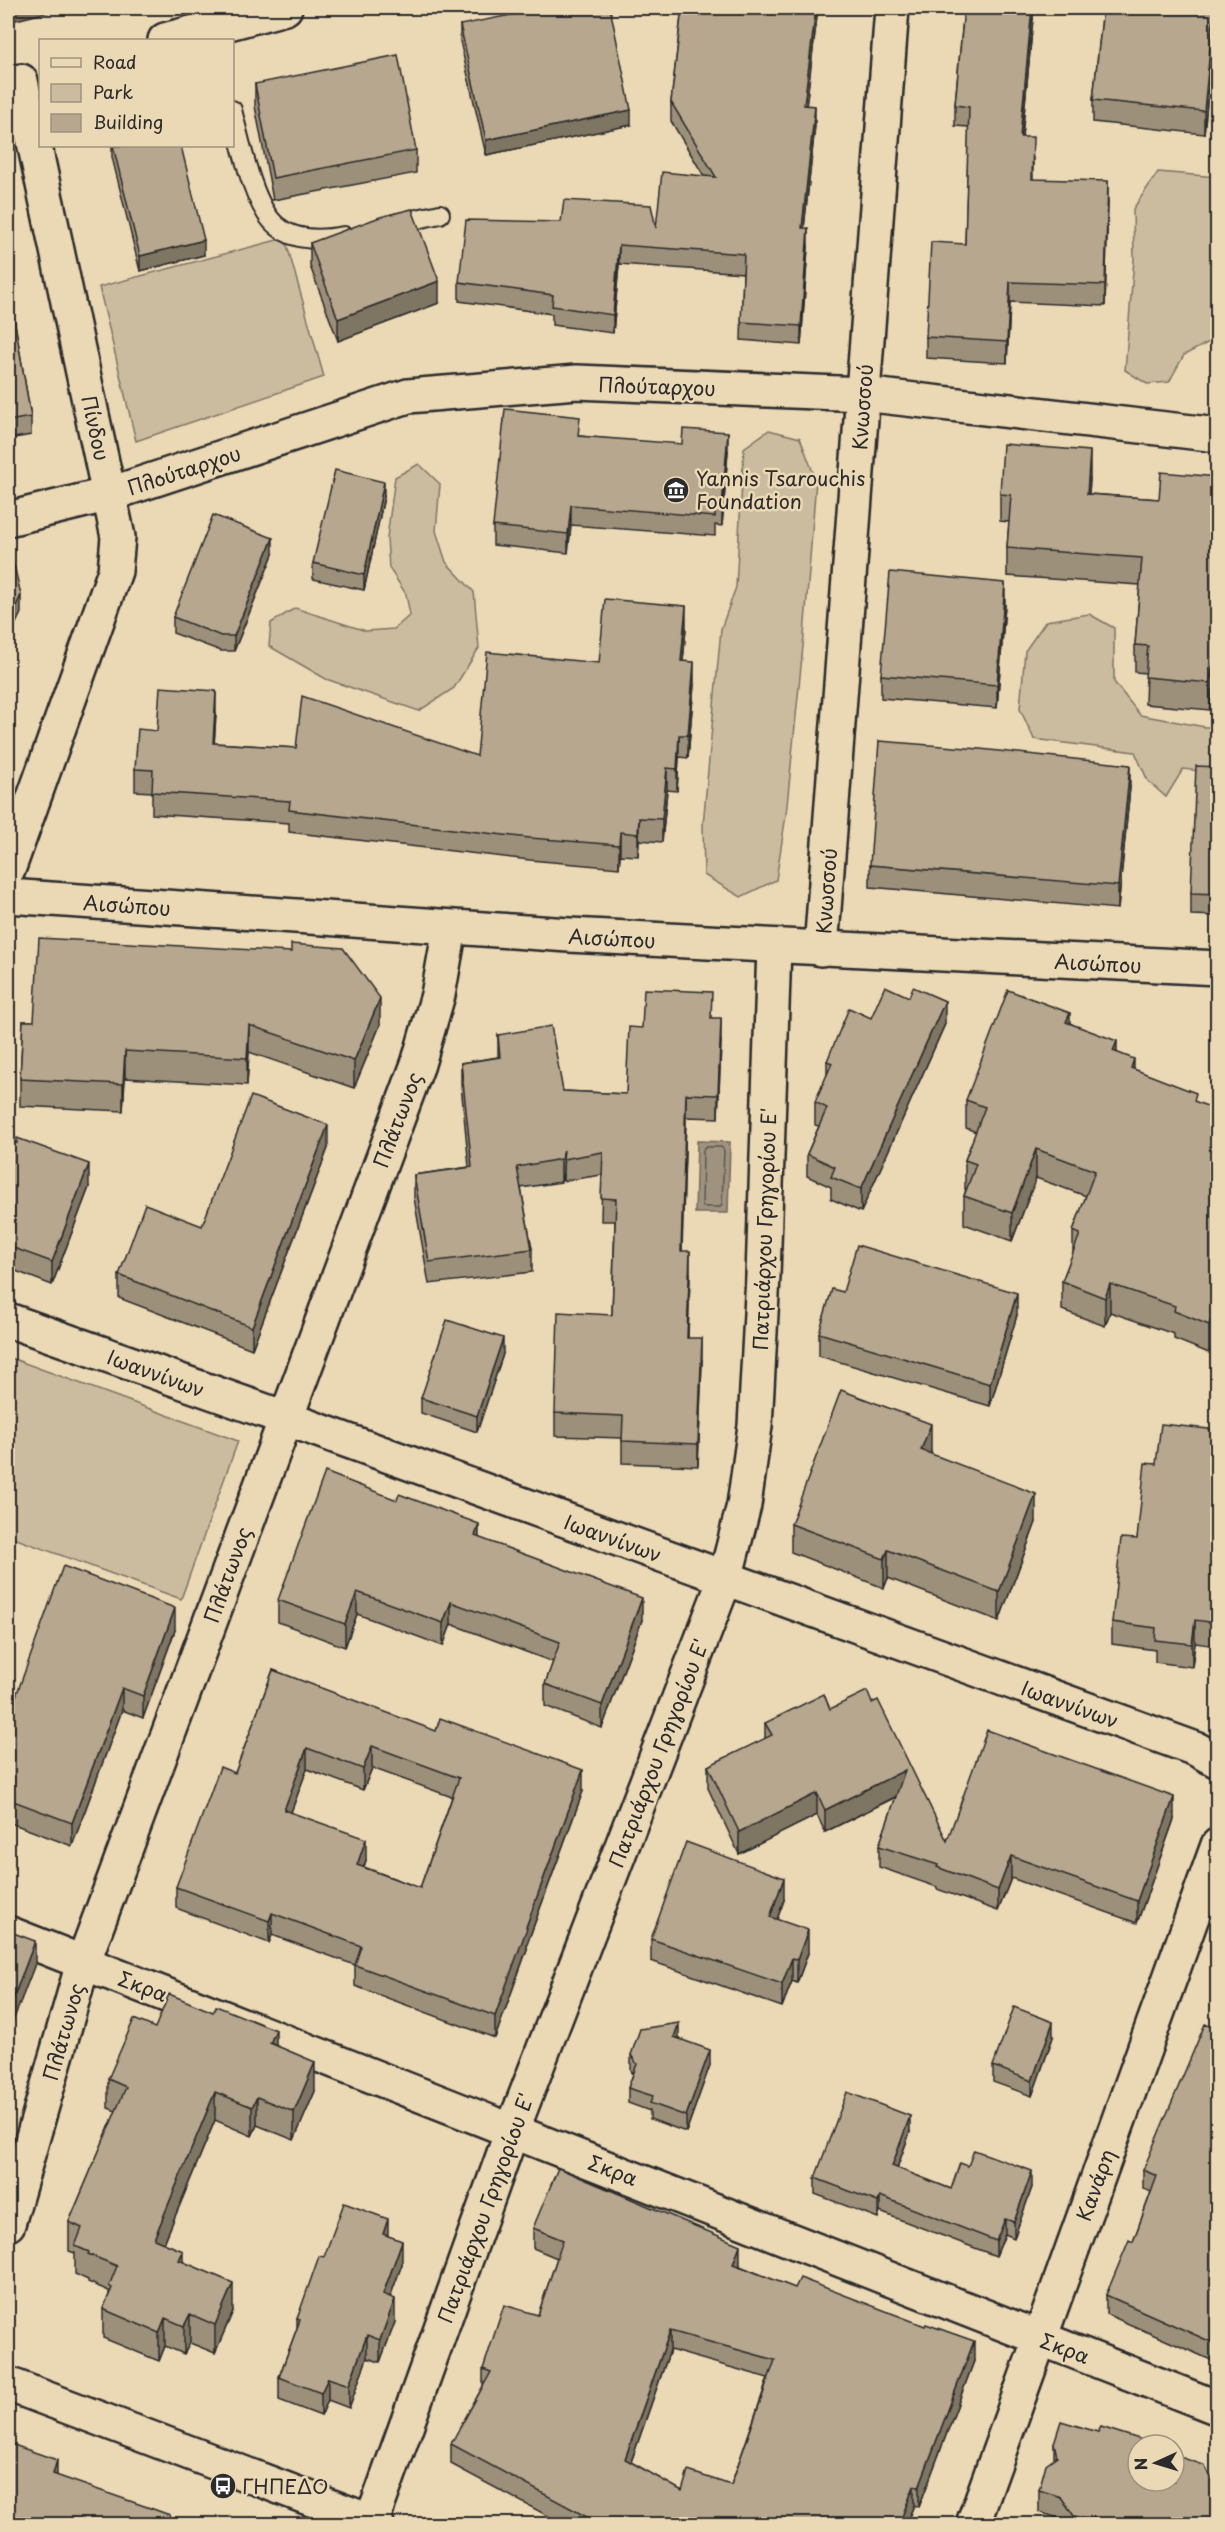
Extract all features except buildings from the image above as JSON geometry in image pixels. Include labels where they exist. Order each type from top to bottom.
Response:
[{"type":"street","points":[[173,39],[214,34],[285,8]]},
{"type":"street","name":"Κνωσσού","points":[[822,949],[892,8]]},
{"type":"street","name":"Πίνδου","points":[[8,870],[115,571],[118,537],[111,494],[23,80]]},
{"type":"street","name":"Πλούταρχου","points":[[8,519],[111,494],[408,396],[577,382],[863,394],[1218,435]]},
{"type":"street","name":"Αισώπου","points":[[8,897],[450,928],[774,947],[1218,968]]},
{"type":"street","name":"Πλάτωνος","points":[[8,2224],[83,1963],[428,1036],[450,928]]},
{"type":"street","name":"Πατριάρχου Γρηγορίου Ε'","points":[[373,2524],[512,2131],[725,1579],[744,1505],[755,1426],[763,1276],[774,947]]},
{"type":"street","name":"Ιωαννίνων","points":[[8,1320],[285,1418],[1196,1749],[1218,1761]]},
{"type":"street","name":"Κανάρη","points":[[973,2524],[1218,1845]]},
{"type":"street","name":"Σκρα","points":[[8,1933],[1218,2408]]},
{"type":"street","points":[[8,2384],[373,2524]]},
{"type":"lane","points":[[234,117],[254,191],[276,226],[297,237],[326,240],[440,214]]},
{"type":"green space","points":[[1158,172],[1217,177],[1217,338],[1184,355],[1169,382],[1147,384],[1125,370],[1134,259],[1133,209]]},
{"type":"green space","points":[[285,238],[324,377],[136,441],[99,287]]},
{"type":"green space","points":[[769,430],[800,438],[816,480],[804,636],[786,815],[776,880],[741,897],[704,875],[703,825],[721,629],[736,587],[744,448]]},
{"type":"green space","points":[[419,464],[440,484],[436,531],[446,562],[474,592],[479,648],[454,688],[419,711],[326,679],[269,646],[271,623],[295,608],[366,631],[394,629],[410,615],[406,594],[389,568],[387,538],[395,477]]},
{"type":"green space","points":[[1089,614],[1114,628],[1114,682],[1140,715],[1205,727],[1217,727],[1217,773],[1183,769],[1166,797],[1148,781],[1135,752],[1034,739],[1020,709],[1025,651],[1046,621]]},
{"type":"green space","points":[[8,1357],[238,1441],[181,1599],[8,1536]]},
{"type":"water","points":[[697,1141],[730,1142],[728,1213],[695,1213]]},
{"type":"place","name":"Yannis Tsarouchis Foundation","points":[[676,490]]},
{"type":"place","name":"ΓΗΠΕΔΟ","points":[[223,2486]]}]
